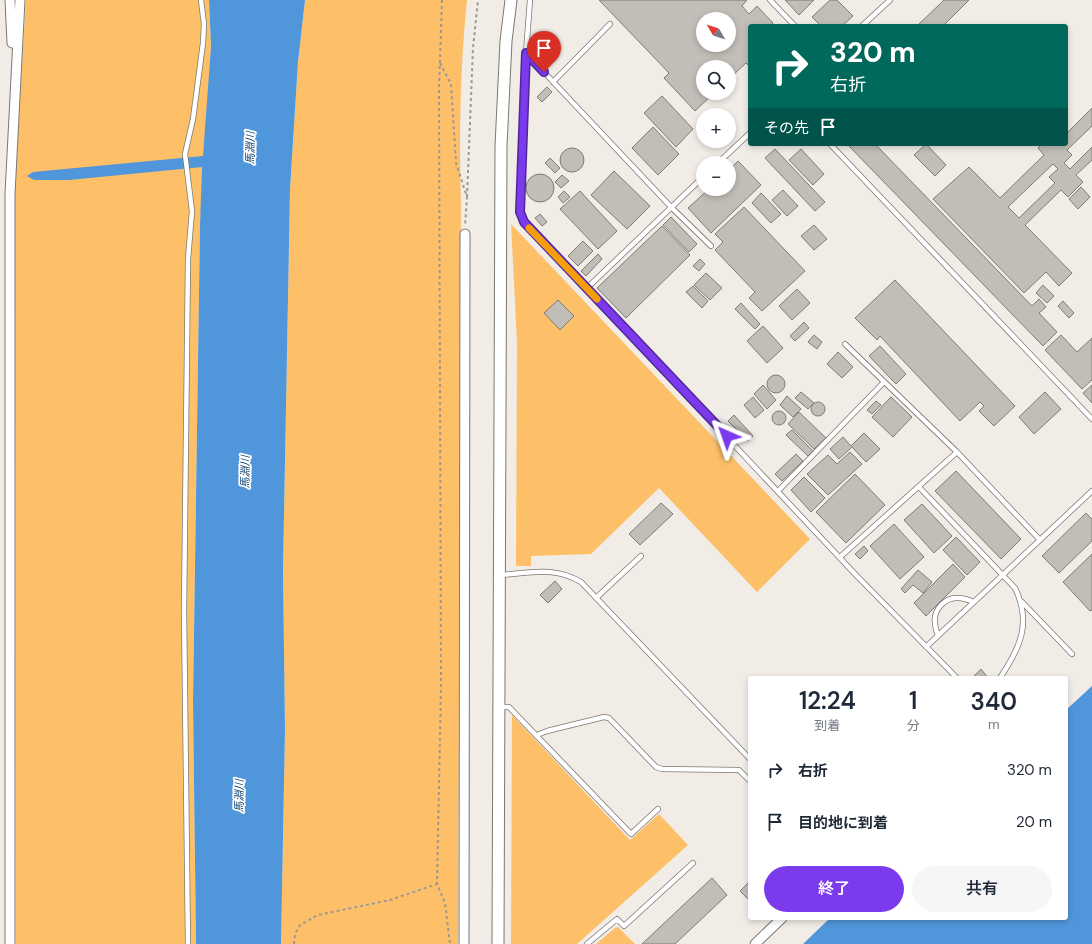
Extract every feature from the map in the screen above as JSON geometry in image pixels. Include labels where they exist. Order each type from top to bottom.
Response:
[{"type":"street","points":[[10,0],[13,54],[16,64]]},
{"type":"street","points":[[10,944],[10,194],[20,0]]},
{"type":"street","points":[[498,944],[501,146],[506,42],[511,0]]},
{"type":"street","points":[[464,944],[465,234]]},
{"type":"street","points":[[755,944],[780,920]]},
{"type":"lane","points":[[188,944],[184,604],[188,259],[192,211],[185,154],[193,120],[203,43],[204,24],[201,0]]},
{"type":"lane","points":[[530,0],[526,53],[520,212],[524,222],[840,557],[955,676]]},
{"type":"lane","points":[[770,0],[793,24]]},
{"type":"lane","points":[[864,24],[890,0]]},
{"type":"lane","points":[[553,82],[610,24]]},
{"type":"lane","points":[[526,53],[671,207],[711,246]]},
{"type":"lane","points":[[725,156],[748,135]]},
{"type":"lane","points":[[832,146],[1092,418]]},
{"type":"lane","points":[[586,288],[696,184]]},
{"type":"lane","points":[[844,344],[957,452],[1040,540]]},
{"type":"lane","points":[[778,491],[884,382]]},
{"type":"lane","points":[[840,557],[957,452]]},
{"type":"lane","points":[[919,487],[1015,588],[1022,602],[1072,654]]},
{"type":"lane","points":[[926,647],[1092,491]]},
{"type":"lane","points":[[596,598],[641,556]]},
{"type":"lane","points":[[499,575],[552,571],[568,574],[581,582],[748,757]]},
{"type":"lane","points":[[938,636],[934,624],[935,615],[941,605],[949,599],[958,598],[974,602]]},
{"type":"lane","points":[[1001,676],[1014,657],[1022,635],[1022,602]]},
{"type":"lane","points":[[498,707],[509,707],[631,834],[658,809]]},
{"type":"lane","points":[[537,735],[547,731],[604,717],[609,718],[656,767],[662,769],[739,770],[748,779]]},
{"type":"lane","points":[[587,944],[617,919],[624,926],[693,863]]},
{"type":"path","points":[[442,0],[438,220],[441,685],[436,884],[445,902],[450,944]]},
{"type":"path","points":[[465,234],[473,48],[478,0]]},
{"type":"path","points":[[440,62],[451,84],[456,163],[467,197]]},
{"type":"path","points":[[294,944],[295,934],[300,925],[318,915],[390,900],[436,884]]},
{"type":"shaded area","points":[[26,0],[209,0],[211,46],[200,225],[193,702],[196,944],[16,944],[15,177]]},
{"type":"shaded area","points":[[305,0],[467,0],[461,77],[460,129],[458,944],[281,944],[285,729],[283,570],[290,189],[298,62]]},
{"type":"shaded area","points":[[511,224],[810,539],[757,592],[659,488],[591,554],[531,556],[531,566],[516,566],[517,342]]},
{"type":"shaded area","points":[[512,715],[630,840],[659,814],[688,845],[577,944],[511,944]]},
{"type":"shaded area","points":[[618,927],[635,944],[596,944],[615,928]]},
{"type":"water","name":"馬淵川","points":[[209,0],[305,0],[298,62],[290,189],[283,570],[285,729],[281,944],[196,944],[193,702],[202,167],[69,180],[34,180],[27,176],[33,172],[203,156],[211,46]]},
{"type":"water","points":[[1092,686],[1092,944],[803,944],[828,920],[1068,920],[1068,708]]},
{"type":"building","points":[[599,0],[747,0],[742,6],[749,14],[757,6],[773,23],[748,24],[748,65],[746,63],[736,72],[736,60],[696,60],[696,100],[707,100],[698,108],[696,108],[695,111],[664,78],[669,73]]},
{"type":"building","points":[[785,0],[814,0],[799,15]]},
{"type":"building","points":[[830,0],[837,0],[853,16],[844,24],[819,24],[812,17]]},
{"type":"building","points":[[944,0],[969,0],[945,24],[919,24]]},
{"type":"building","points":[[547,87],[552,92],[542,102],[537,97]]},
{"type":"building","points":[[662,96],[693,129],[676,147],[644,113]]},
{"type":"building","points":[[1092,108],[1092,126],[1067,150],[1072,155],[1064,163],[1070,169],[1092,147],[1092,160],[1076,175],[1083,182],[1068,197],[1061,190],[1025,225],[1072,273],[1059,286],[1046,272],[1024,293],[933,199],[969,167],[1000,198],[1044,155],[1038,148],[1040,146],[1068,146],[1068,132]],"holes":[[[1053,164],[1058,169],[1049,177],[1055,183],[1019,218],[1008,207]]]},
{"type":"building","points":[[653,127],[679,154],[658,175],[632,148]]},
{"type":"building","points":[[849,146],[877,146],[1032,306],[1039,299],[1046,307],[1039,313],[1057,332],[1043,346]]},
{"type":"building","points":[[924,146],[928,146],[946,165],[935,176],[914,155]]},
{"type":"building","points":[[572,148],[581,151],[584,160],[581,169],[572,172],[563,169],[560,160],[563,151]]},
{"type":"building","points":[[775,149],[825,202],[815,211],[765,158]]},
{"type":"building","points":[[801,149],[824,174],[813,185],[789,160]]},
{"type":"building","points":[[550,158],[560,168],[555,173],[545,163]]},
{"type":"building","points":[[738,161],[761,185],[711,233],[688,208],[701,196],[736,196],[736,163]]},
{"type":"building","points":[[614,171],[650,206],[627,229],[591,195]]},
{"type":"building","points":[[540,174],[550,178],[554,188],[550,198],[540,202],[530,198],[526,188],[530,178]]},
{"type":"building","points":[[562,175],[569,181],[561,188],[555,182]]},
{"type":"building","points":[[1081,187],[1090,197],[1078,209],[1069,199]]},
{"type":"building","points":[[783,190],[798,206],[787,216],[772,200]]},
{"type":"building","points":[[564,191],[570,197],[563,203],[558,197]]},
{"type":"building","points":[[580,191],[617,231],[598,249],[560,209]]},
{"type":"building","points":[[761,193],[781,214],[771,223],[752,203]]},
{"type":"building","points":[[744,207],[805,271],[762,311],[749,298],[755,292],[715,250],[723,242],[715,234]]},
{"type":"building","points":[[540,214],[547,222],[542,226],[535,218]]},
{"type":"building","points":[[671,217],[697,244],[689,252],[663,225]]},
{"type":"building","points":[[814,225],[827,239],[814,250],[801,236]]},
{"type":"building","points":[[662,226],[690,255],[626,318],[597,288]]},
{"type":"building","points":[[583,241],[593,251],[578,266],[568,256]]},
{"type":"building","points":[[598,254],[602,259],[586,276],[581,271]]},
{"type":"building","points":[[700,259],[705,264],[699,271],[693,266]]},
{"type":"building","points":[[706,273],[722,288],[710,300],[694,285]]},
{"type":"building","points":[[895,280],[1015,406],[994,426],[979,411],[984,406],[980,402],[960,421],[880,336],[877,340],[855,318]]},
{"type":"building","points":[[1043,285],[1054,296],[1047,303],[1036,293]]},
{"type":"building","points":[[693,286],[708,301],[702,308],[686,292]]},
{"type":"building","points":[[797,289],[810,303],[792,320],[779,306]]},
{"type":"building","points":[[558,300],[574,316],[560,330],[544,313]]},
{"type":"building","points":[[1063,301],[1074,313],[1069,318],[1058,306]]},
{"type":"building","points":[[741,303],[760,324],[755,329],[735,309]]},
{"type":"building","points":[[804,322],[809,328],[795,341],[790,336]]},
{"type":"building","points":[[763,326],[783,348],[767,363],[747,341]]},
{"type":"building","points":[[814,335],[822,342],[817,349],[808,342]]},
{"type":"building","points":[[1061,335],[1077,352],[1092,338],[1092,380],[1082,389],[1045,350]]},
{"type":"building","points":[[880,346],[906,374],[896,384],[869,356]]},
{"type":"building","points":[[838,352],[853,367],[842,378],[827,364]]},
{"type":"building","points":[[772,375],[780,375],[785,380],[783,391],[780,393],[772,393],[767,388],[767,380]]},
{"type":"building","points":[[763,385],[776,400],[767,409],[754,394]]},
{"type":"building","points":[[1092,385],[1092,403],[1083,393]]},
{"type":"building","points":[[801,392],[814,403],[808,409],[795,398]]},
{"type":"building","points":[[1045,392],[1061,409],[1034,434],[1019,417]]},
{"type":"building","points":[[787,396],[801,409],[793,417],[780,405]]},
{"type":"building","points":[[753,397],[764,410],[755,418],[744,405]]},
{"type":"building","points":[[891,397],[912,417],[893,437],[872,417]]},
{"type":"building","points":[[876,401],[881,405],[872,414],[867,410]]},
{"type":"building","points":[[818,402],[823,404],[825,409],[823,414],[818,416],[813,414],[811,409],[813,404]]},
{"type":"building","points":[[779,411],[784,413],[786,418],[784,423],[779,425],[774,423],[772,418],[774,413]]},
{"type":"building","points":[[799,412],[826,438],[814,449],[788,424]]},
{"type":"building","points":[[734,415],[753,436],[748,441],[728,421]]},
{"type":"building","points":[[792,430],[813,451],[808,456],[786,435]]},
{"type":"building","points":[[864,433],[880,449],[866,462],[852,447],[839,459],[830,449],[843,437],[851,446]]},
{"type":"building","points":[[850,452],[862,464],[828,495],[807,474],[828,455],[837,464]]},
{"type":"building","points":[[796,454],[803,461],[782,481],[775,474]]},
{"type":"building","points":[[956,471],[1021,539],[1001,559],[935,491]]},
{"type":"building","points":[[855,474],[885,505],[846,543],[816,512]]},
{"type":"building","points":[[804,477],[825,498],[811,512],[791,490]]},
{"type":"building","points":[[661,503],[673,514],[640,545],[629,534]]},
{"type":"building","points":[[922,504],[952,536],[934,553],[904,520]]},
{"type":"building","points":[[1086,513],[1092,519],[1092,541],[1059,573],[1042,556]]},
{"type":"building","points":[[894,524],[924,557],[900,579],[870,546]]},
{"type":"building","points":[[956,537],[980,562],[967,575],[943,550]]},
{"type":"building","points":[[864,546],[868,551],[860,559],[855,554]]},
{"type":"building","points":[[1092,554],[1092,610],[1090,611],[1063,582]]},
{"type":"building","points":[[953,564],[965,577],[926,616],[914,603]]},
{"type":"building","points":[[918,570],[932,582],[923,593],[913,585],[905,593],[901,589]]},
{"type":"building","points":[[555,581],[562,589],[548,603],[540,595]]},
{"type":"building","points":[[981,669],[986,676],[974,676]]},
{"type":"building","points":[[712,878],[727,895],[675,944],[642,944]]},
{"type":"building","points":[[748,883],[748,899],[740,891]]},
{"type":"slow traffic","points":[[529,228],[597,299]]},
{"type":"route","points":[[544,72],[526,53],[520,212],[524,222],[727,436]]}]
